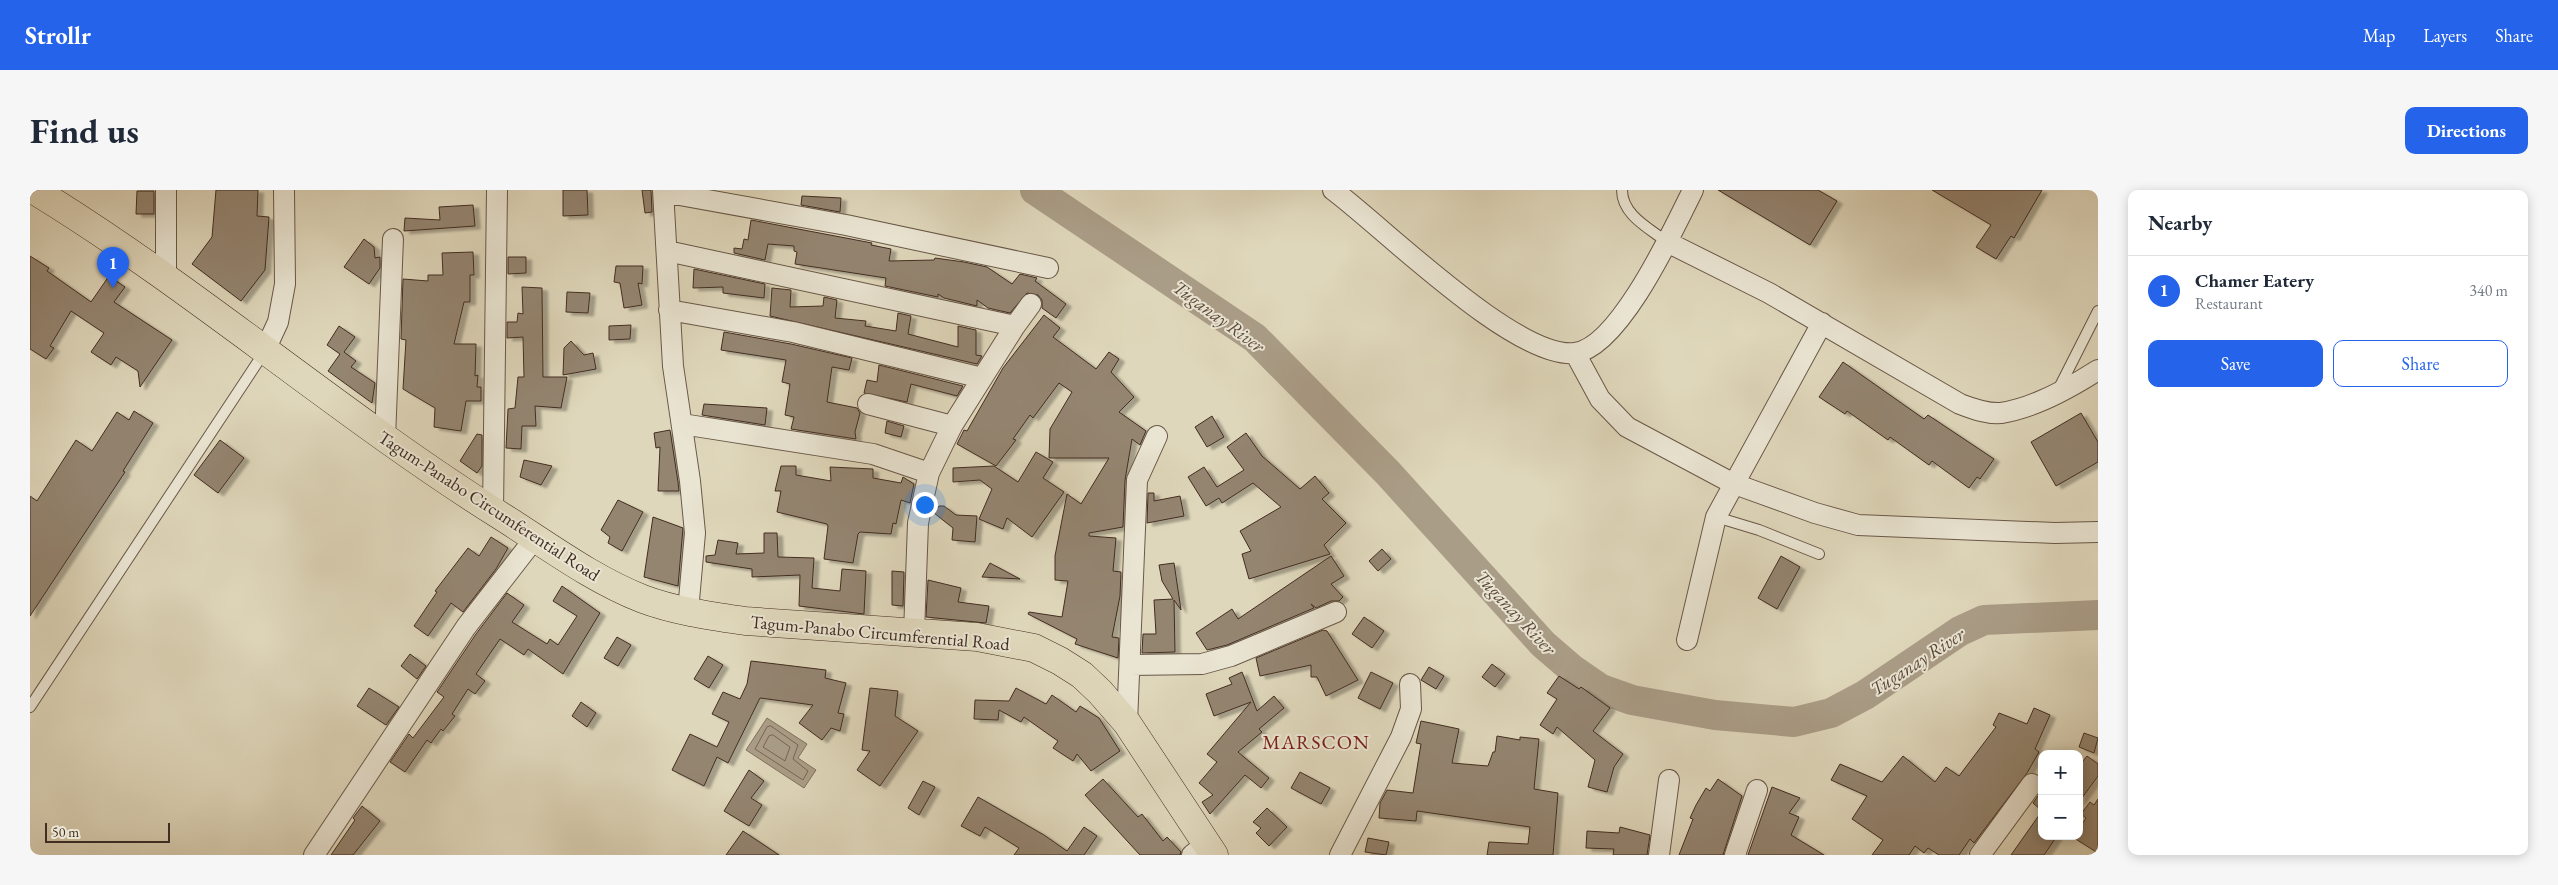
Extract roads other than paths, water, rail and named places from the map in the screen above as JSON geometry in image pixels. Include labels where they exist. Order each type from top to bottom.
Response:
[{"type":"main road","name":"Tagum-Panabo Circumferential Road","points":[[34,190],[166,278],[385,438],[493,511],[605,582],[642,598],[688,611],[746,621],[977,638],[1034,648],[1060,661],[1082,675],[1128,722],[1204,852]]},
{"type":"street","points":[[166,190],[166,278]]},
{"type":"street","points":[[265,350],[278,322],[285,284],[284,190]]},
{"type":"street","points":[[493,511],[497,190]]},
{"type":"street","points":[[1332,190],[1473,306],[1514,334],[1544,348],[1575,352],[1603,336],[1626,311],[1668,242],[1693,190]]},
{"type":"street","points":[[688,611],[695,532],[673,366],[664,191],[846,225],[1048,268]]},
{"type":"street","points":[[385,438],[393,239]]},
{"type":"street","points":[[1668,242],[1769,293],[1960,404],[1981,412],[2000,413],[2024,407],[2056,393],[2098,370]]},
{"type":"street","points":[[666,251],[1015,326]]},
{"type":"street","points":[[914,633],[918,523],[929,473],[952,426],[1031,304]]},
{"type":"street","points":[[670,310],[793,332],[982,378]]},
{"type":"street","points":[[1687,640],[1716,517],[1732,484],[1822,323]]},
{"type":"street","points":[[1575,352],[1600,399],[1621,422],[1655,443],[1732,484],[1838,521],[1858,525],[2055,533],[2098,532]]},
{"type":"street","points":[[868,404],[952,426]]},
{"type":"street","points":[[682,424],[873,454],[929,473]]},
{"type":"street","points":[[1128,722],[1137,480],[1157,436]]},
{"type":"street","points":[[314,855],[466,627],[535,538]]},
{"type":"street","points":[[1130,665],[1202,664],[1231,656],[1336,612]]},
{"type":"street","points":[[1340,855],[1401,737],[1411,709],[1410,684]]},
{"type":"street","points":[[1658,855],[1669,780]]},
{"type":"street","points":[[1980,855],[2032,784]]},
{"type":"street","points":[[1735,855],[1757,790]]},
{"type":"lane","points":[[1622,190],[1622,198],[1629,213],[1668,242]]},
{"type":"lane","points":[[2056,393],[2095,327],[2098,311]]},
{"type":"lane","points":[[30,707],[265,350]]},
{"type":"lane","points":[[1716,517],[1759,530],[1820,554]]},
{"type":"water","points":[[767,718],[807,744],[798,758],[816,770],[804,788],[746,750]]},
{"type":"waterway","name":"Tuganay River","points":[[1035,190],[1255,338],[1388,473],[1543,644],[1572,669],[1601,689],[1632,700],[1715,715],[1794,722],[1831,713],[1865,695],[1960,631],[1984,620],[2098,615]]},
{"type":"place","name":"Chamer Eatery","points":[[113,288]]},
{"type":"district","name":"MARSCON","points":[[1316,742]]}]
